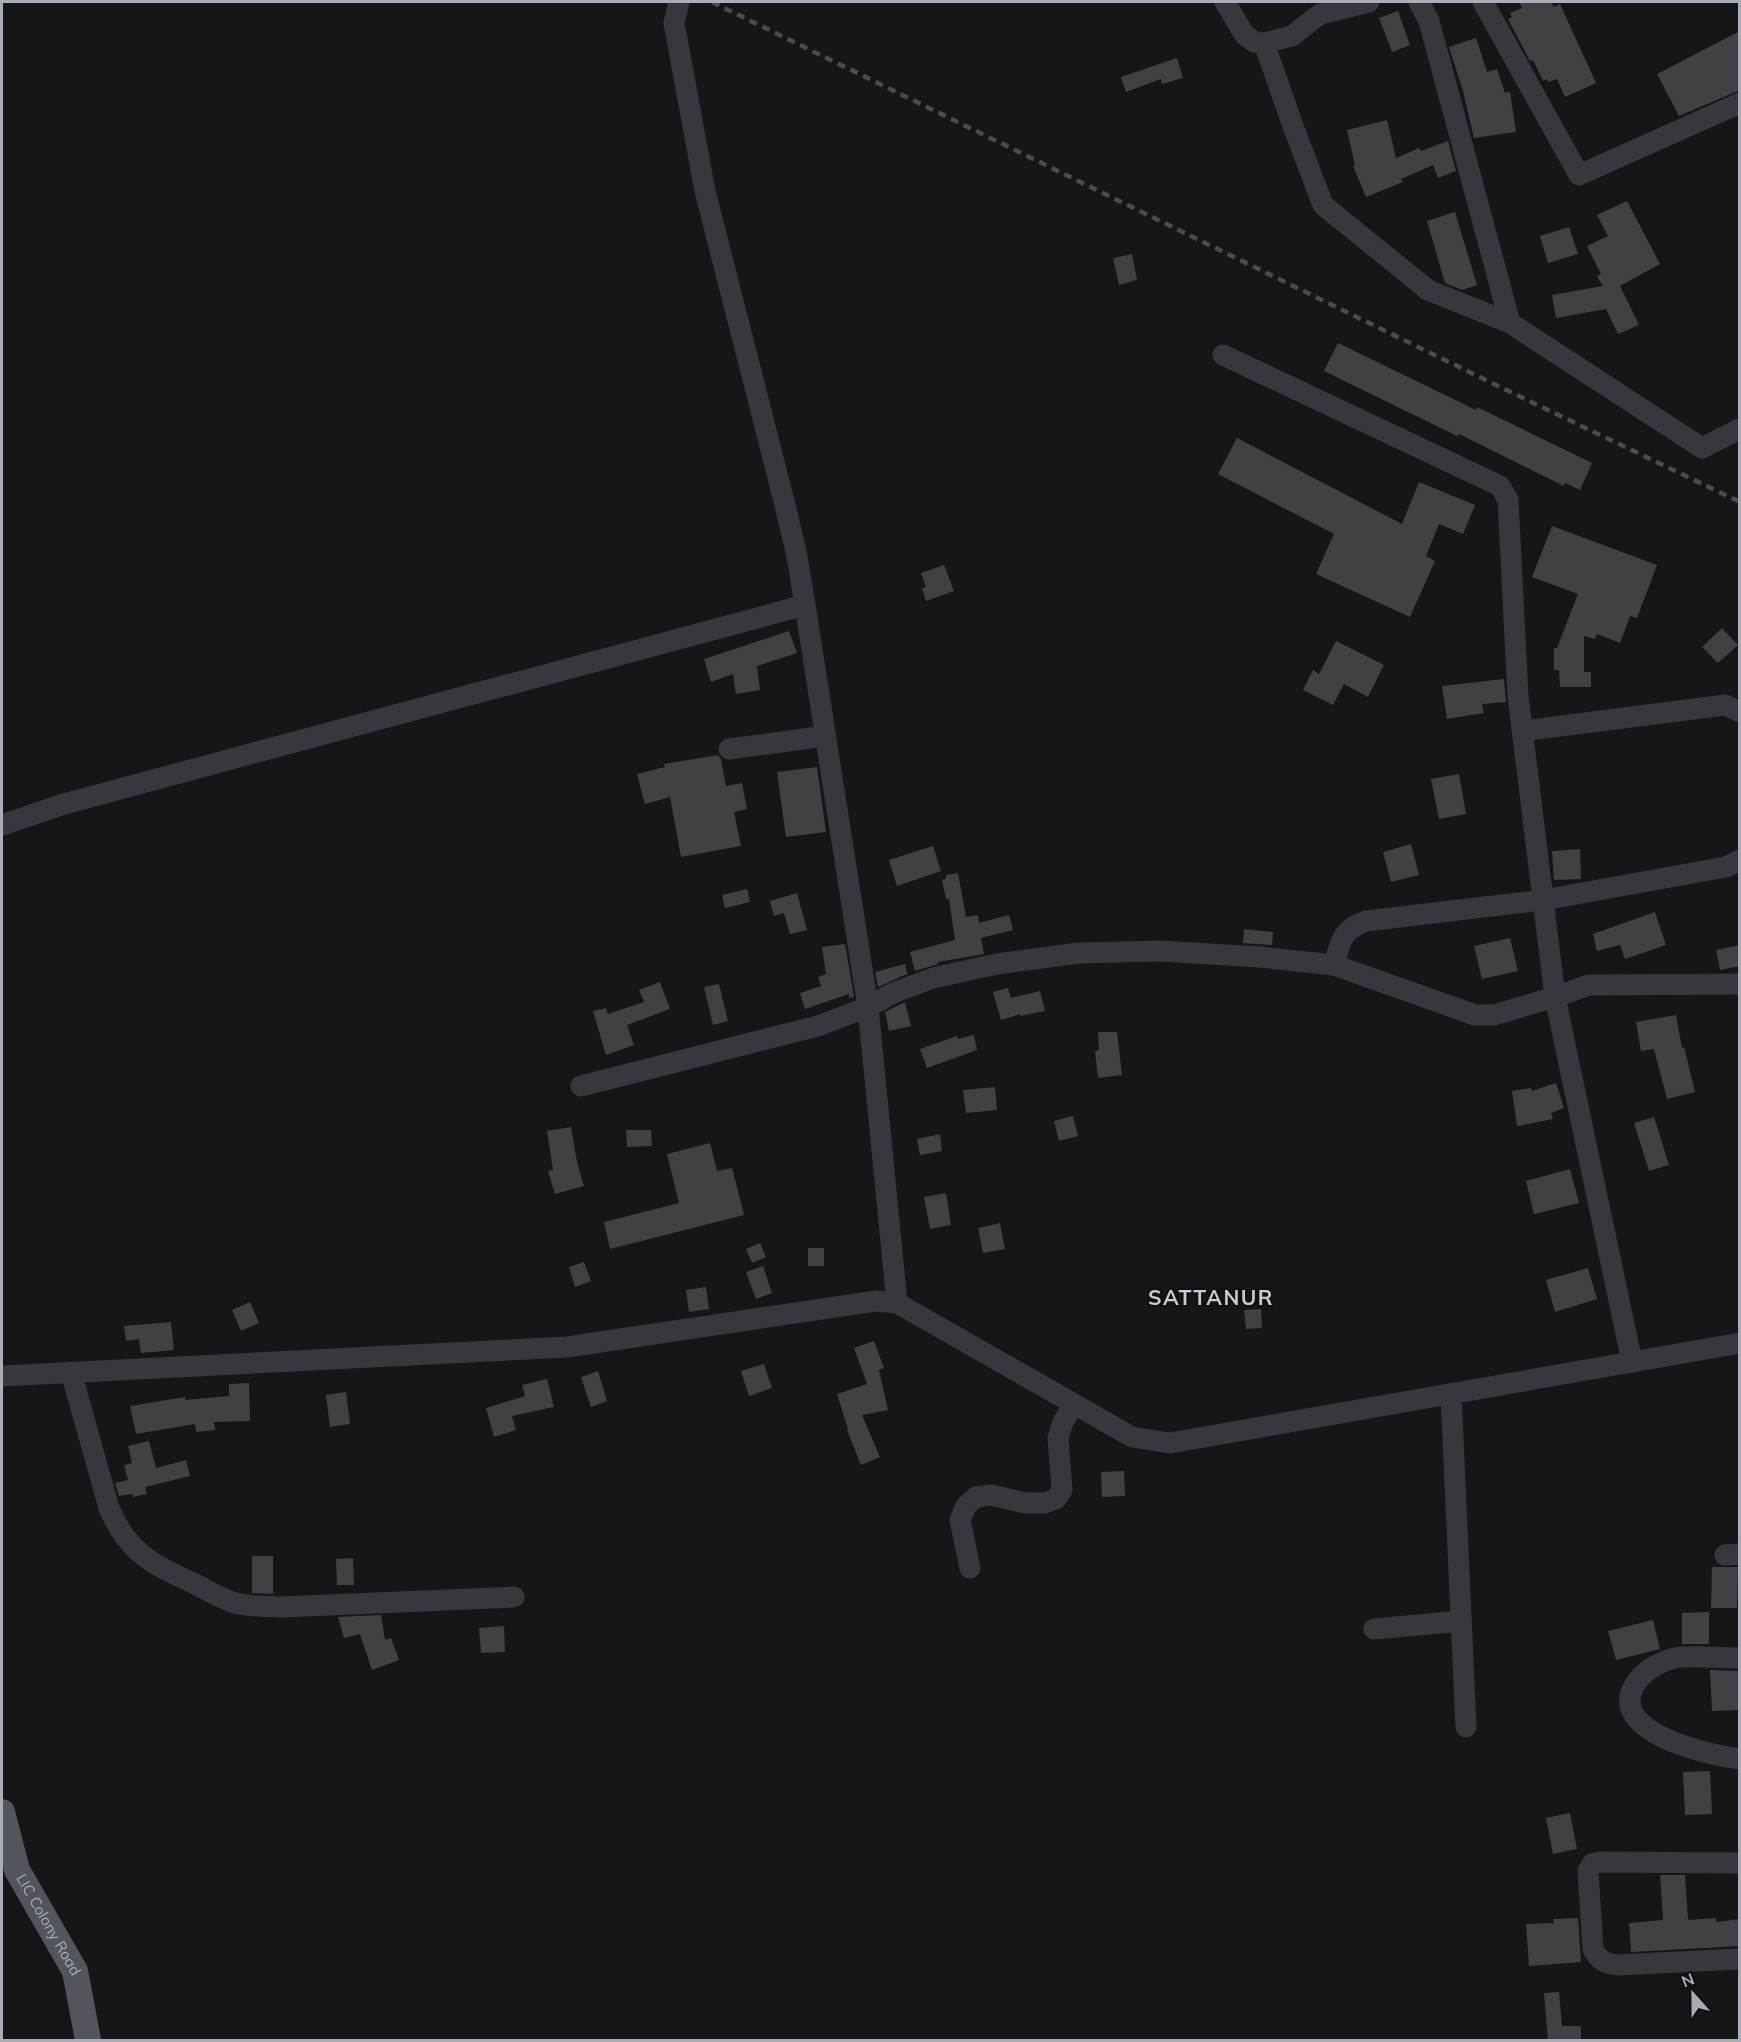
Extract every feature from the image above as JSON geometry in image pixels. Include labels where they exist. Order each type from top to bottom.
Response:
[{"type":"main road","name":"LIC Colony Road","points":[[2,1812],[18,1870],[75,1971],[88,2040]]},
{"type":"street","points":[[679,2],[674,22],[705,191],[797,556],[868,1007],[897,1303]]},
{"type":"street","points":[[1225,2],[1244,34],[1254,42],[1264,43],[1292,36],[1318,8],[1368,2]]},
{"type":"street","points":[[1419,2],[1429,21],[1510,323]]},
{"type":"street","points":[[1483,2],[1579,175],[1740,103]]},
{"type":"street","points":[[1264,43],[1323,205],[1428,290],[1510,323],[1702,448],[1740,429]]},
{"type":"street","points":[[1222,355],[1500,486],[1509,500],[1518,696],[1555,997],[1632,1362]]},
{"type":"street","points":[[2,825],[64,804],[805,605]]},
{"type":"street","points":[[1522,731],[1725,705],[1740,712]]},
{"type":"street","points":[[729,749],[825,736]]},
{"type":"street","points":[[1335,965],[1345,932],[1354,925],[1366,921],[1543,900],[1726,867],[1740,860]]},
{"type":"street","points":[[581,1086],[818,1026],[933,978],[997,964],[1079,953],[1160,951],[1260,957],[1335,965],[1475,1015],[1494,1014],[1589,985],[1740,984]]},
{"type":"street","points":[[2,1376],[567,1347],[876,1301],[897,1303],[1132,1437],[1170,1443],[1740,1343]]},
{"type":"street","points":[[71,1372],[109,1508],[117,1528],[132,1547],[160,1568],[235,1603],[257,1606],[282,1607],[514,1597]]},
{"type":"street","points":[[1451,1394],[1466,1728]]},
{"type":"street","points":[[970,1568],[960,1520],[966,1506],[976,1497],[991,1495],[1025,1503],[1045,1503],[1056,1499],[1062,1490],[1058,1438],[1063,1422],[1074,1404]]},
{"type":"street","points":[[1374,1629],[1461,1621]]},
{"type":"street","points":[[1740,1658],[1676,1658],[1651,1667],[1639,1678],[1628,1701],[1631,1713],[1648,1729],[1667,1741],[1740,1759]]},
{"type":"street","points":[[1740,1863],[1600,1862],[1592,1864],[1588,1871],[1593,1949],[1597,1957],[1605,1963],[1617,1965],[1740,1959]]},
{"type":"building","points":[[1519,2],[1551,2],[1554,7],[1560,4],[1596,83],[1565,97],[1557,79],[1543,81],[1508,19],[1512,17],[1510,13],[1522,8]]},
{"type":"building","points":[[1398,11],[1410,45],[1392,52],[1379,18]]},
{"type":"building","points":[[1740,31],[1740,90],[1679,116],[1657,74]]},
{"type":"building","points":[[1476,38],[1487,72],[1497,69],[1505,93],[1510,92],[1516,132],[1474,138],[1463,91],[1449,47]]},
{"type":"building","points":[[1177,58],[1183,78],[1162,84],[1161,79],[1126,92],[1121,77]]},
{"type":"building","points":[[1387,120],[1396,158],[1419,148],[1421,151],[1448,141],[1456,171],[1438,178],[1433,165],[1401,179],[1403,182],[1366,197],[1353,166],[1355,165],[1347,130]]},
{"type":"building","points":[[1627,201],[1660,264],[1620,286],[1639,325],[1618,334],[1606,309],[1556,318],[1552,295],[1603,286],[1597,276],[1601,274],[1587,246],[1608,236],[1597,215]]},
{"type":"building","points":[[1455,212],[1477,285],[1462,290],[1445,283],[1427,221]]},
{"type":"building","points":[[1569,227],[1578,254],[1548,263],[1540,236]]},
{"type":"building","points":[[1132,254],[1137,280],[1119,285],[1113,258]]},
{"type":"building","points":[[1338,343],[1592,463],[1580,490],[1565,483],[1564,486],[1324,371]]},
{"type":"building","points":[[1237,438],[1402,524],[1419,482],[1475,505],[1463,534],[1439,524],[1426,556],[1435,561],[1410,617],[1316,574],[1334,534],[1218,474]]},
{"type":"building","points":[[1552,526],[1657,565],[1637,618],[1630,616],[1620,643],[1597,634],[1595,639],[1584,636],[1584,672],[1591,672],[1591,687],[1560,687],[1559,670],[1554,670],[1554,648],[1557,648],[1578,594],[1532,577]]},
{"type":"building","points":[[944,565],[954,591],[926,601],[922,588],[926,587],[921,573]]},
{"type":"building","points":[[1722,628],[1738,645],[1718,663],[1702,647]]},
{"type":"building","points":[[789,631],[797,653],[757,666],[760,690],[736,694],[733,674],[711,682],[704,659]]},
{"type":"building","points":[[1336,641],[1384,665],[1368,697],[1344,684],[1333,705],[1303,690],[1313,670],[1319,674]]},
{"type":"building","points":[[1504,679],[1506,702],[1482,704],[1484,713],[1447,719],[1442,686]]},
{"type":"building","points":[[718,755],[721,759],[726,786],[742,783],[747,809],[734,812],[741,846],[681,857],[670,797],[645,804],[637,774],[665,767],[664,764]]},
{"type":"building","points":[[817,767],[826,832],[786,837],[777,772]]},
{"type":"building","points":[[1459,774],[1466,814],[1439,819],[1431,779]]},
{"type":"building","points":[[1411,844],[1419,875],[1391,882],[1383,852]]},
{"type":"building","points":[[933,846],[941,871],[897,886],[889,860]]},
{"type":"building","points":[[1580,849],[1581,879],[1554,880],[1552,851]]},
{"type":"building","points":[[958,873],[966,917],[978,915],[979,923],[1009,915],[1013,930],[981,938],[984,954],[938,962],[938,964],[915,971],[910,952],[955,940],[949,899],[946,899],[942,880],[946,879],[946,875]]},
{"type":"building","points":[[747,889],[750,902],[725,908],[722,895]]},
{"type":"building","points":[[797,893],[807,930],[790,934],[784,913],[774,916],[770,901]]},
{"type":"building","points":[[1655,912],[1666,945],[1625,959],[1620,945],[1597,951],[1593,934]]},
{"type":"building","points":[[1244,929],[1273,932],[1272,945],[1243,943]]},
{"type":"building","points":[[1510,938],[1518,971],[1482,979],[1474,946]]},
{"type":"building","points":[[845,944],[854,997],[849,998],[849,994],[805,1009],[800,993],[821,986],[818,977],[826,974],[822,947]]},
{"type":"building","points":[[1740,945],[1740,966],[1720,970],[1716,950]]},
{"type":"building","points":[[905,964],[907,974],[878,987],[875,972]]},
{"type":"building","points":[[660,982],[670,1009],[627,1025],[634,1045],[606,1055],[593,1011],[606,1008],[608,1014],[644,1002],[639,990]]},
{"type":"building","points":[[719,984],[728,1021],[713,1025],[704,987]]},
{"type":"building","points":[[1008,988],[1011,998],[1040,991],[1045,1011],[1020,1016],[1020,1014],[1001,1020],[993,992]]},
{"type":"building","points":[[905,1002],[911,1026],[889,1031],[885,1012]]},
{"type":"building","points":[[1676,1015],[1682,1048],[1684,1047],[1695,1092],[1667,1099],[1654,1049],[1641,1051],[1636,1022]]},
{"type":"building","points":[[1098,1032],[1117,1032],[1122,1075],[1098,1078],[1095,1051],[1099,1050]]},
{"type":"building","points":[[974,1035],[977,1050],[927,1068],[920,1049],[957,1036],[958,1039]]},
{"type":"building","points":[[1556,1083],[1564,1108],[1551,1113],[1553,1119],[1517,1126],[1512,1091],[1531,1088],[1532,1091]]},
{"type":"building","points":[[995,1087],[997,1110],[966,1113],[963,1090]]},
{"type":"building","points":[[1073,1116],[1078,1136],[1059,1141],[1054,1121]]},
{"type":"building","points":[[1654,1117],[1669,1165],[1649,1171],[1634,1123]]},
{"type":"building","points":[[571,1127],[584,1186],[555,1194],[548,1171],[553,1170],[547,1131]]},
{"type":"building","points":[[626,1130],[651,1130],[652,1146],[627,1147]]},
{"type":"building","points":[[940,1134],[942,1151],[920,1155],[917,1139]]},
{"type":"building","points":[[710,1143],[717,1171],[732,1168],[744,1215],[610,1249],[604,1222],[679,1203],[667,1154]]},
{"type":"building","points":[[1570,1169],[1579,1203],[1534,1214],[1526,1181]]},
{"type":"building","points":[[946,1193],[951,1225],[930,1229],[924,1197]]},
{"type":"building","points":[[1000,1223],[1005,1249],[983,1253],[978,1228]]},
{"type":"building","points":[[760,1243],[766,1257],[752,1263],[746,1249]]},
{"type":"building","points":[[808,1248],[824,1248],[824,1266],[808,1266]]},
{"type":"building","points":[[584,1262],[591,1281],[575,1287],[569,1267]]},
{"type":"building","points":[[763,1266],[772,1293],[756,1299],[746,1272]]},
{"type":"building","points":[[1588,1268],[1597,1299],[1555,1312],[1546,1280]]},
{"type":"building","points":[[706,1287],[709,1309],[689,1312],[686,1290]]},
{"type":"building","points":[[250,1302],[259,1323],[241,1331],[232,1310]]},
{"type":"building","points":[[1261,1309],[1262,1328],[1246,1329],[1244,1310]]},
{"type":"building","points":[[171,1322],[174,1350],[141,1353],[139,1339],[126,1341],[124,1326]]},
{"type":"building","points":[[874,1341],[884,1368],[879,1370],[888,1410],[862,1415],[880,1457],[861,1465],[847,1430],[837,1394],[867,1384],[854,1348]]},
{"type":"building","points":[[764,1364],[772,1388],[749,1396],[741,1371]]},
{"type":"building","points":[[598,1371],[607,1401],[591,1407],[581,1377]]},
{"type":"building","points":[[547,1379],[554,1407],[512,1416],[516,1430],[494,1437],[486,1408],[525,1396],[522,1385]]},
{"type":"building","points":[[249,1383],[250,1421],[214,1422],[215,1430],[196,1432],[195,1424],[136,1434],[130,1406],[185,1397],[185,1400],[229,1396],[229,1384]]},
{"type":"building","points":[[346,1392],[350,1424],[330,1427],[326,1395]]},
{"type":"building","points":[[149,1441],[156,1468],[186,1460],[190,1476],[145,1487],[147,1494],[133,1497],[132,1494],[119,1496],[115,1483],[128,1480],[124,1465],[132,1463],[128,1446]]},
{"type":"building","points":[[1124,1471],[1125,1496],[1102,1497],[1101,1472]]},
{"type":"building","points":[[252,1556],[273,1556],[273,1594],[252,1593]]},
{"type":"building","points":[[353,1558],[354,1585],[337,1585],[336,1559]]},
{"type":"building","points":[[1712,1567],[1738,1567],[1737,1608],[1711,1608]]},
{"type":"building","points":[[1709,1612],[1709,1644],[1682,1644],[1682,1613]]},
{"type":"building","points":[[381,1615],[385,1640],[391,1638],[399,1660],[372,1670],[360,1634],[344,1638],[338,1617]]},
{"type":"building","points":[[1653,1620],[1660,1649],[1616,1660],[1608,1631]]},
{"type":"building","points":[[504,1626],[505,1652],[481,1653],[479,1628]]},
{"type":"building","points":[[1710,1670],[1738,1671],[1739,1710],[1712,1711]]},
{"type":"building","points":[[1710,1771],[1712,1814],[1685,1815],[1683,1772]]},
{"type":"building","points":[[1570,1813],[1577,1849],[1553,1854],[1546,1818]]},
{"type":"building","points":[[1660,1875],[1685,1875],[1688,1920],[1716,1918],[1716,1922],[1740,1919],[1740,1946],[1631,1952],[1629,1923],[1663,1920]]},
{"type":"building","points":[[1578,1918],[1581,1962],[1529,1966],[1526,1924],[1554,1923],[1553,1919]]},
{"type":"building","points":[[1559,1992],[1562,2026],[1581,2026],[1581,2040],[1548,2040],[1544,1993]]},
{"type":"railway","points":[[712,2],[1740,502]]},
{"type":"district","name":"SATTANUR","points":[[1211,1298]]}]
